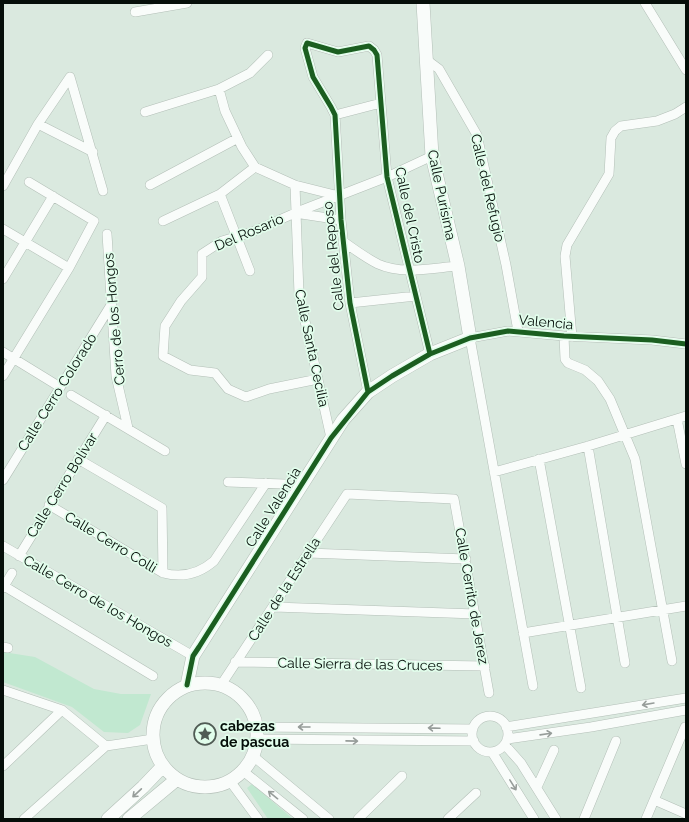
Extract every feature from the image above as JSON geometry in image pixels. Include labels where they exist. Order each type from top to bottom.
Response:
[{"type":"street","points":[[135,12],[187,3]]},
{"type":"street","name":"Calle Purísima","points":[[423,3],[432,156],[458,266],[470,338]]},
{"type":"street","points":[[645,3],[686,70]]},
{"type":"street","name":"Calle del Cristo","points":[[335,115],[313,77],[305,45],[309,43],[338,52],[369,46],[377,55],[387,177],[430,354]]},
{"type":"street","points":[[145,112],[219,89],[250,73],[268,55]]},
{"type":"street","name":"Calle del Refugio","points":[[427,60],[439,69],[477,135],[506,265],[518,331]]},
{"type":"street","points":[[3,186],[38,124],[70,77],[93,152],[103,191]]},
{"type":"street","points":[[219,89],[225,111],[238,138],[256,167],[295,185],[339,196]]},
{"type":"street","points":[[335,115],[381,103]]},
{"type":"street","points":[[672,661],[664,610],[635,459],[626,434],[610,399],[598,381],[585,370],[568,363],[564,359],[568,337],[566,256],[567,245],[609,174],[611,138],[615,130],[621,126],[657,121],[675,114],[686,107]]},
{"type":"street","name":"Calle del Reposo","points":[[335,115],[339,196],[350,303],[368,392]]},
{"type":"street","points":[[38,124],[93,152]]},
{"type":"street","points":[[150,185],[238,138]]},
{"type":"street","points":[[295,213],[387,177],[432,156]]},
{"type":"street","points":[[164,221],[220,194],[256,167]]},
{"type":"street","points":[[3,376],[69,268],[94,221],[29,182]]},
{"type":"street","name":"Calle Santa Cecilia","points":[[295,185],[299,294],[331,438]]},
{"type":"street","points":[[220,194],[250,271]]},
{"type":"street","points":[[3,279],[53,196]]},
{"type":"street","name":"Del Rosario","points":[[318,379],[269,390],[246,397],[228,389],[215,373],[190,370],[163,356],[165,326],[181,301],[202,277],[202,254],[222,241],[237,237],[295,213],[341,220]]},
{"type":"street","points":[[3,229],[69,268]]},
{"type":"street","name":"Cerro de los Hongos","points":[[107,234],[111,274],[111,305],[116,376],[128,428]]},
{"type":"street","points":[[344,242],[378,264],[390,268],[409,270],[458,266]]},
{"type":"street","points":[[350,303],[416,296]]},
{"type":"street","name":"Calle Cerro Colorado","points":[[3,480],[111,305]]},
{"type":"street","name":"Valencia","points":[[410,365],[430,354],[470,338],[490,333],[518,331],[568,337],[652,340],[686,344]]},
{"type":"street","points":[[470,338],[533,686]]},
{"type":"street","points":[[3,352],[60,387]]},
{"type":"street","name":"Calle Valencia","points":[[187,685],[193,656],[331,438],[368,392],[410,365]]},
{"type":"street","points":[[71,395],[165,451]]},
{"type":"street","name":"Calle Cerro Bolívar","points":[[19,556],[49,505],[106,415]]},
{"type":"street","points":[[494,472],[588,446],[682,417],[686,464]]},
{"type":"street","points":[[588,446],[616,618],[625,663]]},
{"type":"street","points":[[78,459],[162,508],[163,573]]},
{"type":"street","points":[[539,459],[581,688]]},
{"type":"street","points":[[228,482],[285,484]]},
{"type":"street","name":"Calle Cerro Colli","points":[[49,505],[163,573],[175,576],[185,575],[205,569],[214,560],[266,483]]},
{"type":"street","name":"Calle Cerrito de Jerez","points":[[347,494],[454,499],[490,693]]},
{"type":"street","name":"Calle de la Estrella","points":[[221,685],[274,607],[347,494]]},
{"type":"street","name":"Calle Cerro de los Hongos","points":[[3,546],[193,656]]},
{"type":"street","points":[[308,553],[466,559]]},
{"type":"street","points":[[12,573],[4,587],[153,676]]},
{"type":"street","points":[[523,633],[686,606]]},
{"type":"street","points":[[274,607],[476,614]]},
{"type":"street","name":"Calle Sierra de las Cruces","points":[[236,662],[485,666]]},
{"type":"street","points":[[204,682],[221,685],[237,693],[249,706],[257,733],[253,756],[244,771],[230,782],[213,787],[196,787],[177,779],[163,766],[157,756],[152,739],[154,722],[161,706],[172,694],[187,685],[204,682]]},
{"type":"street","points":[[4,691],[62,710],[106,746]]},
{"type":"street","points":[[506,727],[686,698]]},
{"type":"street","points":[[3,766],[62,710]]},
{"type":"street","points":[[492,752],[506,742],[686,710]]},
{"type":"street","points":[[534,819],[492,752],[479,748],[474,741],[473,730],[477,722],[484,717],[493,716],[501,720],[506,727],[506,742],[537,786],[556,819]]},
{"type":"street","points":[[257,733],[387,727],[473,730]]},
{"type":"street","points":[[646,819],[685,727]]},
{"type":"street","points":[[257,733],[474,741]]},
{"type":"street","points":[[24,819],[106,746],[152,739]]},
{"type":"street","points":[[584,819],[616,741]]},
{"type":"street","points":[[537,786],[554,750]]},
{"type":"street","points":[[253,756],[329,819]]},
{"type":"street","points":[[108,819],[143,788],[163,766]]},
{"type":"street","points":[[244,771],[303,819]]},
{"type":"street","points":[[358,819],[402,776]]},
{"type":"street","points":[[129,819],[177,779]]},
{"type":"street","points":[[230,782],[258,819]]},
{"type":"street","points":[[448,819],[476,793]]},
{"type":"street","points":[[654,800],[686,814]]},
{"type":"green space","points":[[3,652],[35,657],[94,689],[121,694],[151,694],[140,725],[128,733],[104,732],[72,707],[3,682]]},
{"type":"green space","points":[[252,784],[293,819],[268,819],[247,788]]},
{"type":"cycle path","points":[[368,392],[350,303],[341,220],[335,115],[313,77],[305,48],[307,43],[338,52],[369,46],[377,55],[387,177],[430,354]]},
{"type":"cycle path","points":[[187,685],[193,656],[331,438],[368,392],[430,354],[470,338],[508,331],[564,336],[652,340],[686,344]]},
{"type":"place","name":"cabezas de pascua","points":[[205,734]]}]
